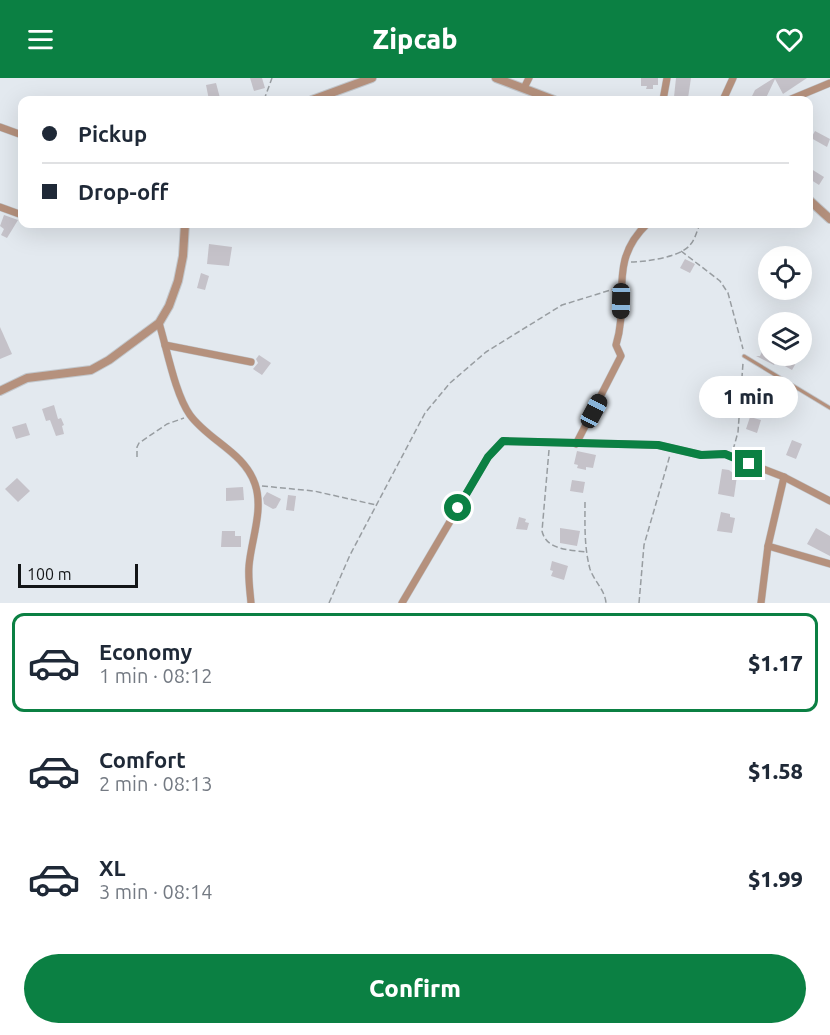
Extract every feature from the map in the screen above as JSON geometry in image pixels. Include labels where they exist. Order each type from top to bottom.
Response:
[{"type":"street","points":[[323,96],[372,78]]},
{"type":"street","points":[[496,78],[544,96]]},
{"type":"street","points":[[524,88],[529,78]]},
{"type":"street","points":[[664,96],[667,78]]},
{"type":"street","points":[[725,96],[733,78]]},
{"type":"street","points":[[799,96],[830,83]]},
{"type":"street","points":[[0,126],[18,133]]},
{"type":"street","points":[[813,204],[830,219]]},
{"type":"street","points":[[0,207],[18,213]]},
{"type":"street","points":[[0,391],[27,378],[91,370],[109,360],[159,323],[169,306],[177,281],[183,256],[186,228]]},
{"type":"street","points":[[576,444],[621,356],[616,345],[619,335],[624,262],[634,236],[643,228]]},
{"type":"street","points":[[159,323],[181,397],[190,415],[236,456],[247,468],[256,486],[258,509],[249,567],[251,603]]},
{"type":"street","points":[[165,345],[251,362]]},
{"type":"street","points":[[402,603],[495,447],[503,441],[658,445],[701,455],[725,454],[784,477],[830,501]]},
{"type":"street","points":[[761,603],[768,546],[784,477]]},
{"type":"street","points":[[768,546],[830,564]]},
{"type":"lane","points":[[744,356],[830,408]]},
{"type":"path","points":[[265,96],[272,78]]},
{"type":"path","points":[[624,262],[641,262],[681,251],[690,245],[698,228]]},
{"type":"path","points":[[681,251],[720,281],[728,293],[744,356],[738,432],[731,457]]},
{"type":"path","points":[[329,603],[350,555],[425,413],[459,375],[486,352],[562,305],[621,287]]},
{"type":"path","points":[[137,457],[139,443],[167,424],[190,415]]},
{"type":"path","points":[[550,443],[543,537],[552,545],[586,552]]},
{"type":"path","points":[[639,603],[644,545],[672,448]]},
{"type":"path","points":[[256,486],[314,491],[376,505]]},
{"type":"path","points":[[585,502],[586,552],[591,570],[605,595],[606,603]]},
{"type":"building","points":[[250,78],[262,78],[265,88],[254,91]]},
{"type":"building","points":[[641,78],[658,78],[658,85],[653,85],[653,89],[646,89],[647,86],[641,86]]},
{"type":"building","points":[[676,78],[691,78],[688,96],[674,96]]},
{"type":"building","points":[[774,78],[807,78],[783,94],[775,79],[767,96],[752,96],[755,90]]},
{"type":"building","points":[[216,83],[219,96],[208,96],[206,85]]},
{"type":"building","points":[[815,131],[830,139],[827,147],[813,139]]},
{"type":"building","points":[[813,170],[824,177],[819,185],[813,181]]},
{"type":"building","points":[[4,215],[18,220],[7,238],[1,235],[4,229],[0,226]]},
{"type":"building","points":[[209,244],[232,247],[229,266],[207,264]]},
{"type":"building","points":[[685,259],[695,264],[690,273],[680,268]]},
{"type":"building","points":[[201,273],[209,276],[205,290],[197,288]]},
{"type":"building","points":[[0,327],[12,354],[0,359]]},
{"type":"building","points":[[259,355],[271,363],[262,375],[253,369],[258,363],[256,359]]},
{"type":"building","points":[[54,405],[58,419],[61,418],[64,425],[62,426],[64,434],[56,436],[50,420],[46,421],[42,409]]},
{"type":"building","points":[[750,417],[761,420],[757,433],[746,429]]},
{"type":"building","points":[[26,423],[30,435],[16,439],[12,427]]},
{"type":"building","points":[[792,440],[802,444],[796,459],[786,455]]},
{"type":"building","points":[[577,451],[596,455],[593,468],[586,467],[586,470],[577,468],[578,465],[574,464]]},
{"type":"building","points":[[722,469],[729,470],[737,476],[734,497],[718,494]]},
{"type":"building","points":[[17,478],[30,491],[18,502],[5,489]]},
{"type":"building","points":[[572,480],[585,482],[583,493],[570,491]]},
{"type":"building","points":[[243,487],[244,500],[226,501],[226,488]]},
{"type":"building","points":[[267,492],[281,499],[276,508],[273,509],[264,504],[263,498]]},
{"type":"building","points":[[288,495],[296,496],[294,511],[286,510]]},
{"type":"building","points":[[721,512],[735,518],[732,533],[717,531]]},
{"type":"building","points":[[519,517],[526,519],[525,522],[529,523],[527,530],[516,529]]},
{"type":"building","points":[[560,528],[580,531],[577,546],[560,543]]},
{"type":"building","points":[[816,528],[830,536],[830,556],[807,544]]},
{"type":"building","points":[[222,531],[235,531],[235,536],[241,536],[241,547],[221,547]]},
{"type":"building","points":[[552,561],[568,566],[564,580],[551,576]]},
{"type":"route","points":[[458,508],[488,457],[501,441],[626,446],[658,445],[686,453],[725,454],[749,464]]}]
